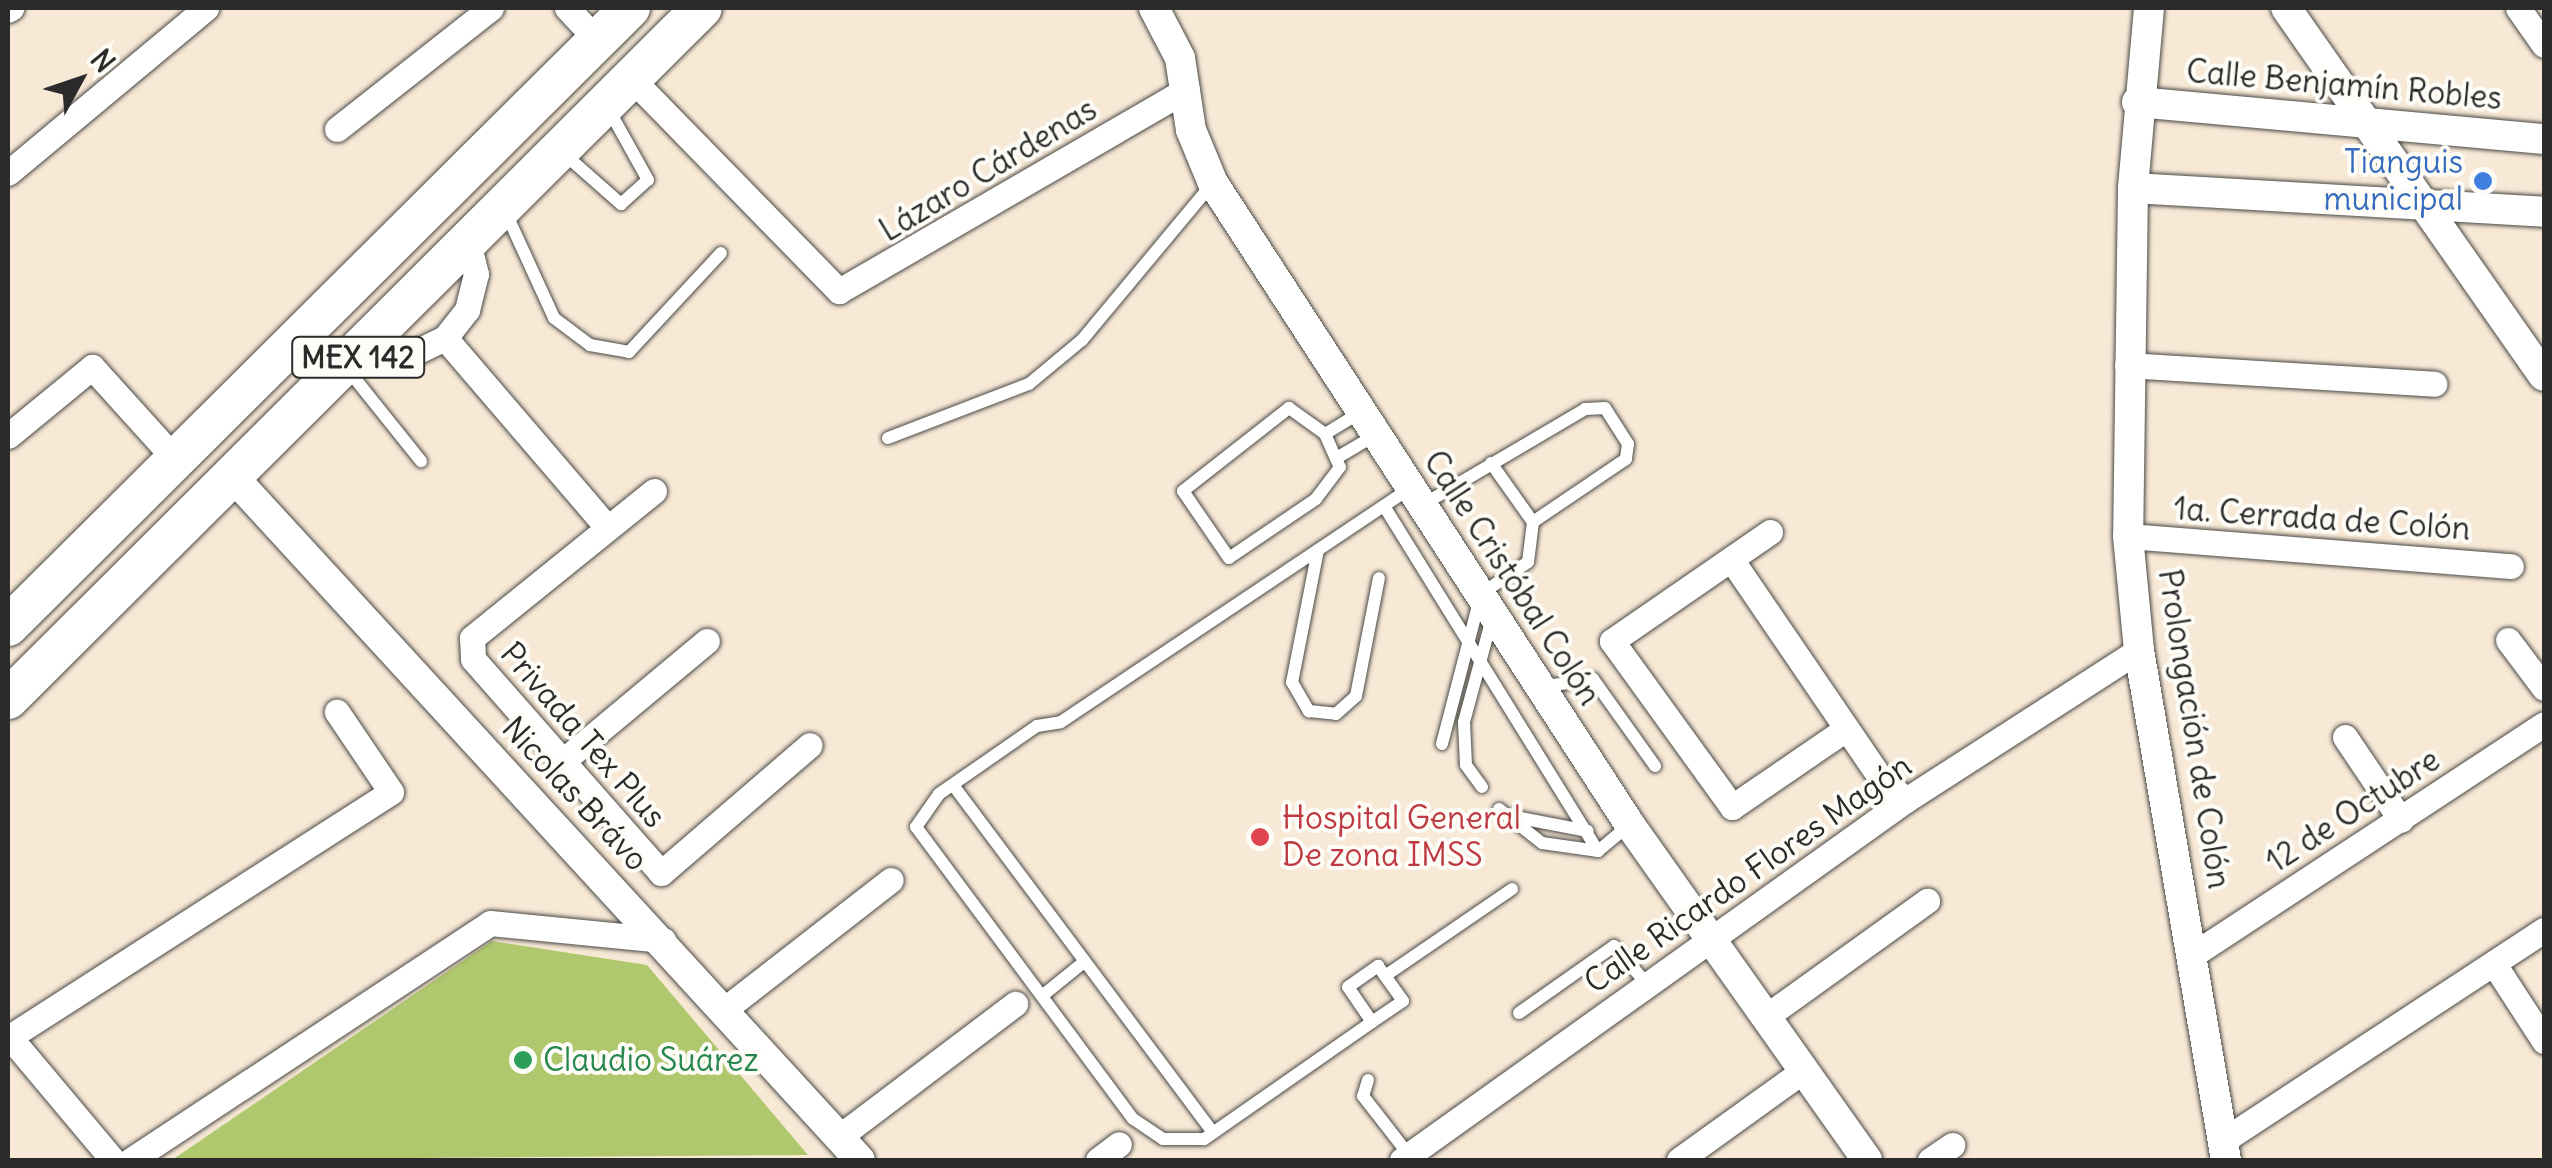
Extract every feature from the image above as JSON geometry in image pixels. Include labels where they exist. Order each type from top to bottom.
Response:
[{"type":"highway","name":"MEX 142","points":[[8,626],[630,8]]},
{"type":"highway","name":"MEX 142","points":[[8,700],[353,361],[468,240],[702,8]]},
{"type":"street","points":[[8,173],[206,8]]},
{"type":"street","points":[[338,128],[491,8]]},
{"type":"street","points":[[567,8],[597,40]]},
{"type":"street","name":"Calle Cristóbal Colón","points":[[1154,8],[1187,88],[1191,130],[1213,183],[1417,496],[1480,614],[1541,687],[1708,940],[1866,1160]]},
{"type":"street","name":"Prolongación de Colón","points":[[2149,8],[2137,102],[2133,188],[2126,366],[2128,536],[2139,650],[2197,952],[2225,1150]]},
{"type":"street","points":[[2286,8],[2544,376]]},
{"type":"street","points":[[2518,8],[2544,44]]},
{"type":"street","name":"Lázaro Cárdenas","points":[[618,91],[820,282],[839,291],[859,285],[1187,88]]},
{"type":"street","name":"Calle Benjamín Robles","points":[[2137,102],[2544,139]]},
{"type":"street","points":[[2133,188],[2544,212]]},
{"type":"street","points":[[353,361],[416,352],[445,338],[471,292],[468,240]]},
{"type":"street","points":[[445,338],[607,527],[654,490]]},
{"type":"street","points":[[2126,366],[2434,384]]},
{"type":"street","points":[[8,436],[92,367],[175,459]]},
{"type":"street","name":"Nicolas Brávo","points":[[235,478],[860,1160]]},
{"type":"street","name":"Privada Tex Plus","points":[[607,527],[470,642],[473,659],[661,873],[810,745]]},
{"type":"street","points":[[1770,532],[1612,641],[1732,807],[1846,728]]},
{"type":"street","name":"1a. Cerrada de Colón","points":[[2128,536],[2511,566]]},
{"type":"street","points":[[1730,559],[1846,728],[1906,800]]},
{"type":"street","points":[[2508,640],[2544,688]]},
{"type":"street","points":[[564,760],[707,641]]},
{"type":"street","name":"Calle Ricardo Flores Magón","points":[[1405,1158],[1906,800],[2139,650]]},
{"type":"street","points":[[114,1160],[8,1036],[391,792],[337,712]]},
{"type":"street","name":"12 de Octubre","points":[[2197,952],[2544,724]]},
{"type":"street","points":[[2345,737],[2401,820]]},
{"type":"street","points":[[725,1009],[892,880]]},
{"type":"street","points":[[1764,1018],[1927,901]]},
{"type":"street","points":[[131,1160],[490,923],[662,940]]},
{"type":"street","points":[[2225,1150],[2544,930]]},
{"type":"street","points":[[2494,964],[2544,1041]]},
{"type":"street","points":[[839,1137],[1014,1004]]},
{"type":"street","points":[[1679,1160],[1803,1071]]},
{"type":"street","points":[[1098,1160],[1120,1144]]},
{"type":"lane","points":[[559,150],[621,204],[648,180],[618,91]]},
{"type":"lane","points":[[888,438],[1029,384],[1082,340],[1213,183]]},
{"type":"lane","points":[[502,207],[554,318],[590,345],[629,352],[721,253]]},
{"type":"lane","points":[[353,361],[421,461]]},
{"type":"lane","points":[[1340,456],[1326,434],[1289,408],[1186,485],[1184,498],[1223,553],[1237,556],[1316,499],[1340,456],[1370,422]]},
{"type":"lane","points":[[1372,1022],[1348,987],[1378,966],[1403,1001],[1213,1132],[1163,1139],[1133,1119],[916,826],[953,784],[1384,506],[1491,464],[1585,409],[1605,408],[1628,444],[1626,459],[1533,522]]},
{"type":"lane","points":[[1326,434],[1370,422]]},
{"type":"lane","points":[[1442,744],[1454,677],[1480,614],[1528,562],[1533,522],[1491,464]]},
{"type":"lane","points":[[1384,506],[1480,614],[1480,653],[1466,765],[1482,787]]},
{"type":"lane","points":[[1318,550],[1292,682],[1309,711],[1336,714],[1356,696],[1379,578]]},
{"type":"lane","points":[[1480,614],[1480,653],[1598,851]]},
{"type":"lane","points":[[1541,687],[1593,680],[1656,766]]},
{"type":"lane","points":[[953,784],[1213,1132]]},
{"type":"lane","points":[[1499,808],[1542,842],[1598,851],[1630,824]]},
{"type":"lane","points":[[1514,817],[1588,830]]},
{"type":"lane","points":[[1385,976],[1512,888]]},
{"type":"lane","points":[[1518,1013],[1614,946],[1648,984]]},
{"type":"lane","points":[[1042,996],[1085,961]]},
{"type":"lane","points":[[1368,1080],[1363,1096],[1405,1158]]},
{"type":"green space","name":"Claudio Suárez","points":[[492,941],[647,965],[808,1155],[172,1160]]},
{"type":"place","name":"Tianguis municipal","points":[[2483,181]]},
{"type":"place","name":"Hospital General De zona IMSS","points":[[1260,837]]},
{"type":"place","name":"Claudio Suárez","points":[[523,1060]]}]
